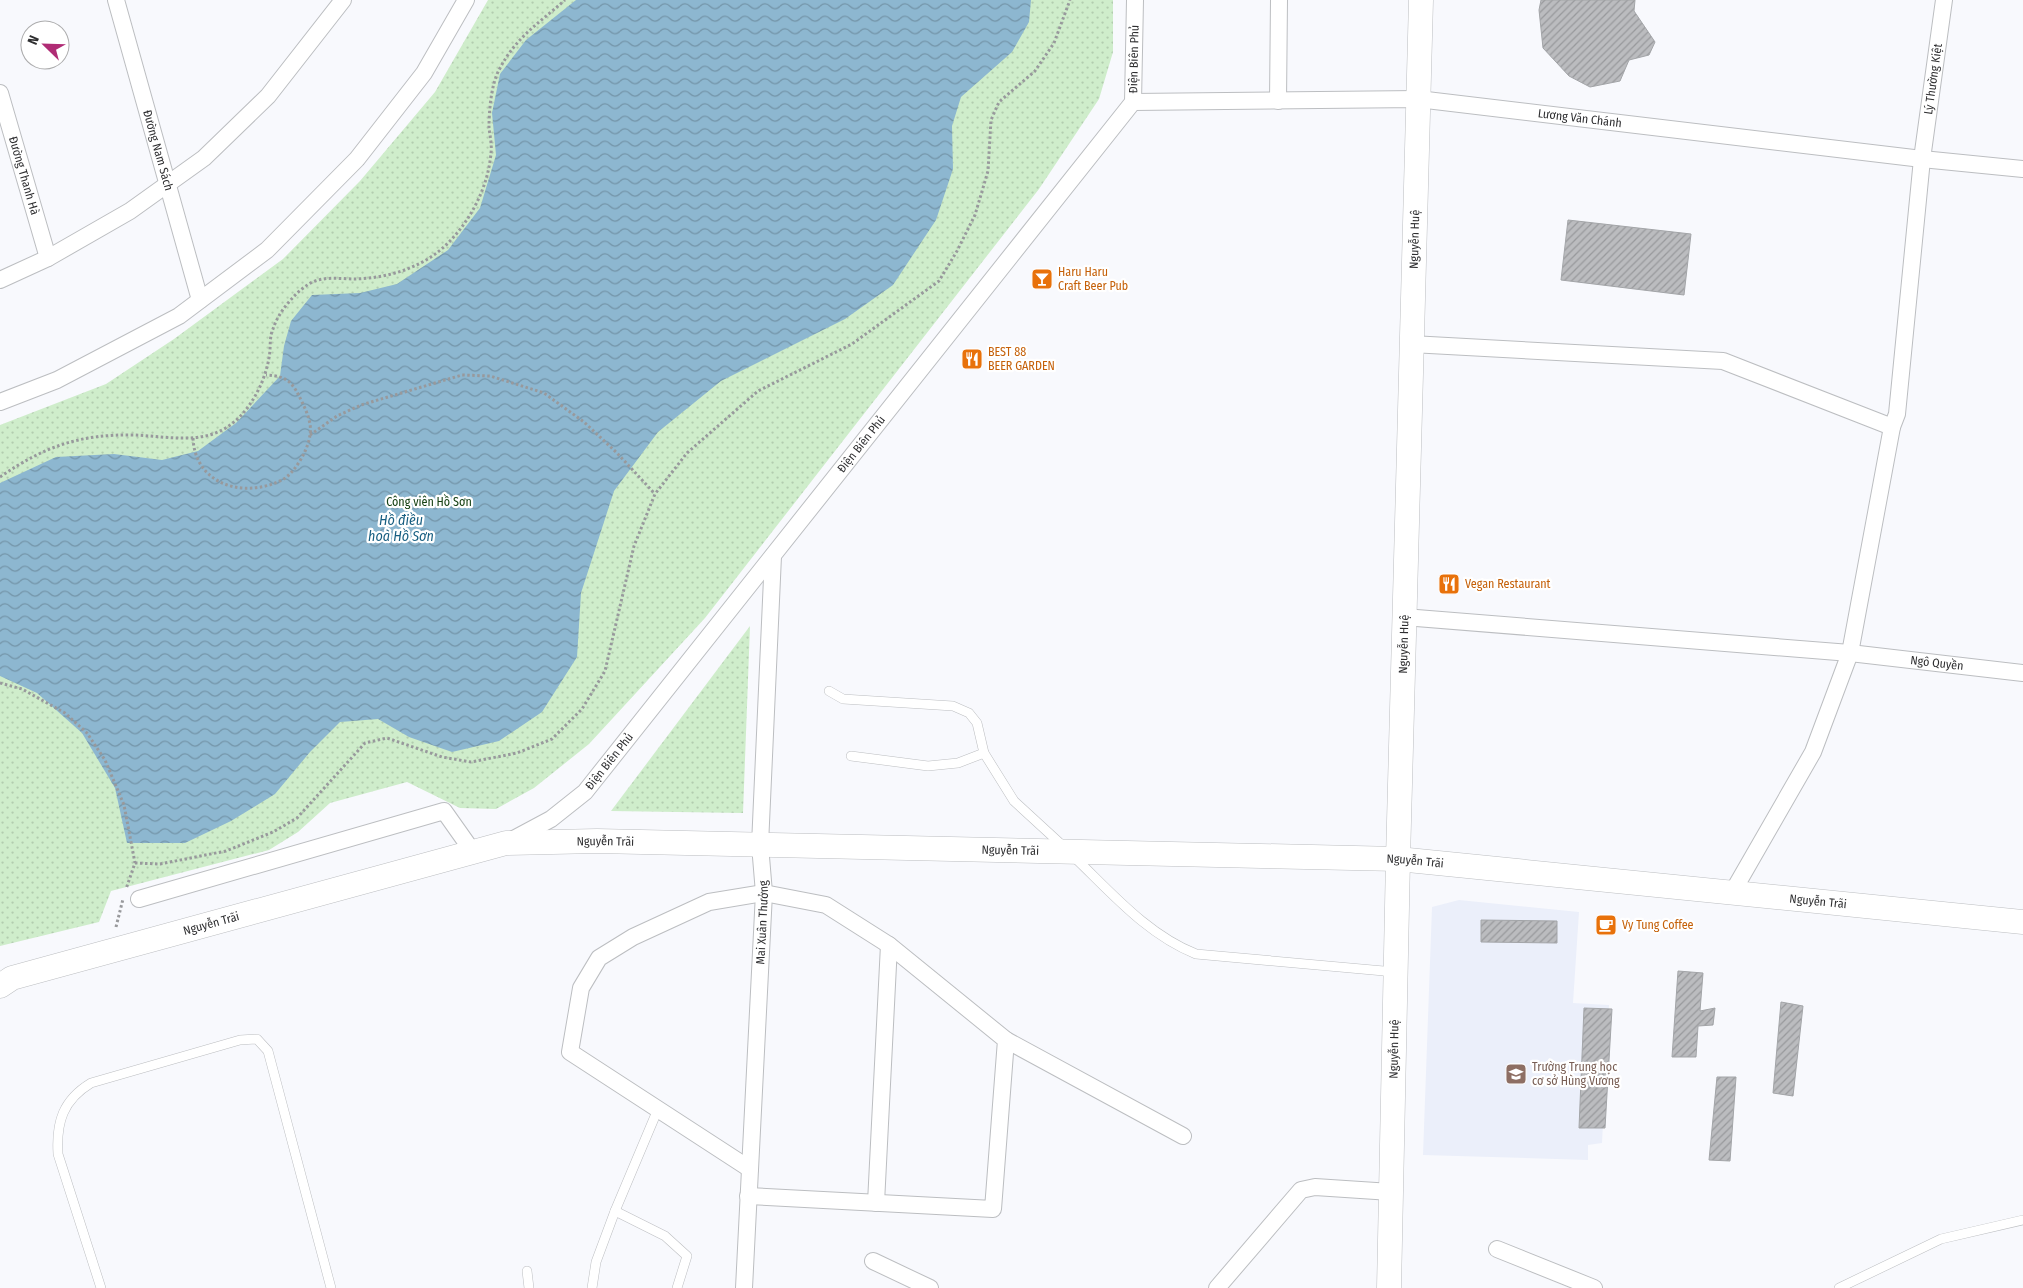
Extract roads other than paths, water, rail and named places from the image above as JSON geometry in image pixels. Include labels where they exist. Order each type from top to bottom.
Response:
[{"type":"street","name":"Đường Nam Sách","points":[[116,0],[166,185],[200,300]]},
{"type":"street","points":[[0,280],[48,258],[130,211],[204,158],[268,96],[343,0]]},
{"type":"street","points":[[0,402],[57,380],[179,316],[266,250],[357,159],[424,73],[466,0]]},
{"type":"street","name":"Điện Biên Phủ","points":[[506,843],[551,819],[585,792],[1133,102],[1135,0]]},
{"type":"street","points":[[1278,101],[1279,0]]},
{"type":"street","name":"Nguyễn Huệ","points":[[1389,1288],[1395,972],[1421,0]]},
{"type":"street","name":"Lý Thường Kiệt","points":[[1732,893],[1813,752],[1850,653],[1892,428],[1897,414],[1922,159],[1944,0]]},
{"type":"street","name":"Đường Thanh Hà","points":[[0,93],[48,258]]},
{"type":"street","name":"Lương Văn Chánh","points":[[1133,102],[1418,99],[1922,159],[2023,169]]},
{"type":"street","points":[[1412,344],[1723,360],[1892,428]]},
{"type":"street","name":"Mai Xuân Thưởng","points":[[744,1288],[764,893],[760,845],[773,556]]},
{"type":"street","name":"Ngô Quyền","points":[[1404,617],[1850,653],[2023,673]]},
{"type":"street","points":[[139,899],[444,811],[473,852]]},
{"type":"street","name":"Nguyễn Trãi","points":[[4,980],[506,843],[597,841],[1398,860],[2023,922]]},
{"type":"street","points":[[750,1168],[570,1052],[581,988],[599,958],[633,937],[709,902],[764,893],[826,905],[889,945],[1006,1040],[1183,1136]]},
{"type":"street","points":[[876,1203],[889,945]]},
{"type":"street","points":[[748,1196],[993,1209],[1006,1040]]},
{"type":"street","points":[[1218,1288],[1301,1190],[1315,1187],[1391,1192]]},
{"type":"street","points":[[1497,1249],[1594,1288]]},
{"type":"street","points":[[873,1261],[930,1288]]},
{"type":"lane","points":[[830,691],[843,699],[953,706],[969,714],[977,723],[984,753],[1014,801],[1145,924],[1172,944],[1196,954],[1395,972]]},
{"type":"lane","points":[[851,756],[928,766],[958,763],[984,753]]},
{"type":"lane","points":[[101,1288],[58,1154],[57,1134],[62,1113],[76,1092],[91,1083],[240,1040],[257,1039],[268,1052],[331,1288]]},
{"type":"lane","points":[[592,1288],[596,1262],[615,1211],[658,1109]]},
{"type":"lane","points":[[615,1211],[665,1236],[687,1256],[677,1288]]},
{"type":"lane","points":[[1839,1288],[1941,1239],[2023,1220]]},
{"type":"lane","points":[[528,1271],[529,1288]]},
{"type":"water","name":"Hồ điều hoà Hồ Sơn","points":[[576,0],[1031,0],[1029,22],[1012,52],[961,97],[952,126],[953,169],[936,220],[893,285],[845,319],[721,381],[658,432],[614,491],[581,593],[577,657],[542,712],[499,741],[452,752],[409,737],[378,719],[340,722],[310,752],[275,794],[231,821],[185,843],[127,843],[115,788],[82,733],[37,693],[0,676],[0,483],[56,457],[114,454],[162,460],[198,451],[236,423],[280,376],[284,346],[291,321],[312,295],[360,293],[397,284],[448,250],[480,208],[496,155],[492,113],[500,74],[526,40]]},
{"type":"place","name":"Haru Haru Craft Beer Pub","points":[[1042,279]]},
{"type":"place","name":"BEST 88 BEER GARDEN","points":[[972,359]]},
{"type":"place","name":"Vegan Restaurant","points":[[1449,584]]},
{"type":"place","name":"Vy Tung Coffee","points":[[1606,925]]},
{"type":"place","name":"Trường Trung học cơ sở Hùng Vương","points":[[1516,1074]]},
{"type":"park label","name":"Công viên Hồ Sơn","points":[[429,502]]}]
